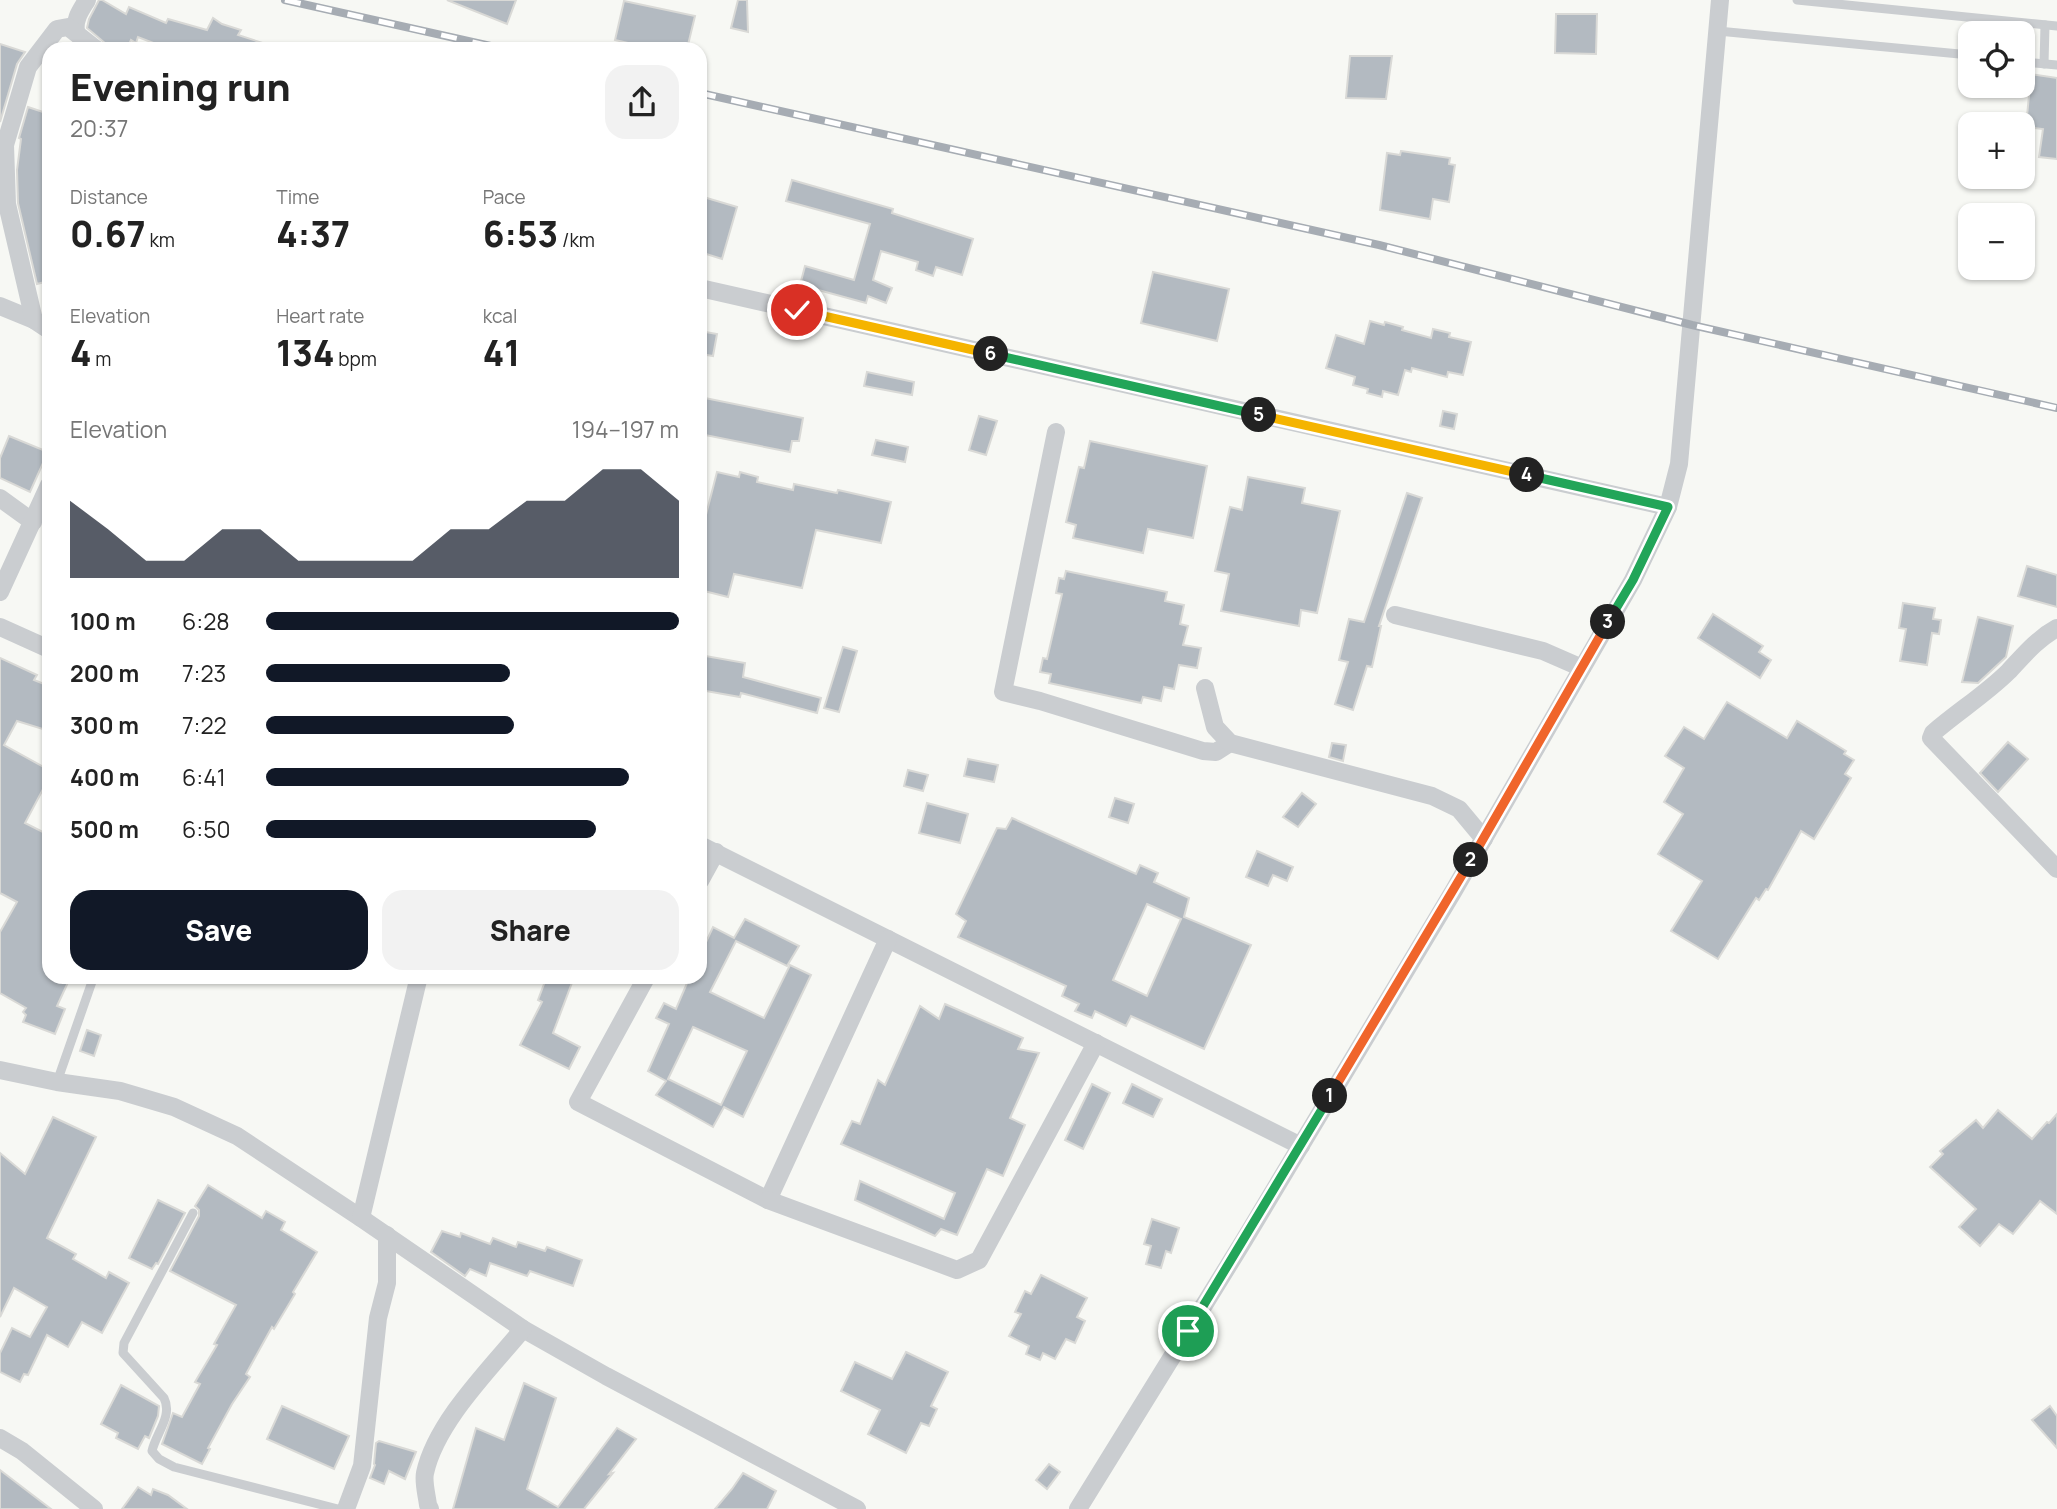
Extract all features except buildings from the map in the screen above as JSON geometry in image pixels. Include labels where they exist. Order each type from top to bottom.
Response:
[{"type":"street","points":[[76,31],[77,16],[87,0]]},
{"type":"street","points":[[1078,1509],[1300,1146],[1483,839],[1633,580],[1668,507],[1679,464],[1720,0]]},
{"type":"street","points":[[47,42],[57,29],[68,27],[88,42]]},
{"type":"street","points":[[34,320],[3,202],[5,145],[28,67],[42,49]]},
{"type":"street","points":[[707,290],[1668,507]]},
{"type":"street","points":[[0,306],[42,325]]},
{"type":"street","points":[[1056,432],[1003,692],[1203,751],[1216,752],[1230,743]]},
{"type":"street","points":[[0,498],[33,522]]},
{"type":"street","points":[[0,592],[42,501]]},
{"type":"street","points":[[1395,615],[1543,652],[1582,668]]},
{"type":"street","points":[[0,626],[42,646]]},
{"type":"street","points":[[2057,628],[2045,634],[2010,669],[1933,733],[1931,738],[2057,869]]},
{"type":"street","points":[[1205,688],[1215,727],[1230,743],[1432,796],[1459,809],[1483,839]]},
{"type":"street","points":[[708,848],[1300,1146]]},
{"type":"street","points":[[768,1200],[888,939]]},
{"type":"street","points":[[361,1217],[417,984]]},
{"type":"street","points":[[643,984],[578,1102],[768,1200],[957,1270],[979,1261],[1096,1043]]},
{"type":"street","points":[[0,1070],[120,1091],[174,1107],[237,1136],[361,1217],[523,1329],[857,1509]]},
{"type":"street","points":[[350,1507],[362,1466],[378,1318],[387,1283],[387,1235]]},
{"type":"street","points":[[430,1509],[424,1475],[437,1439],[459,1406],[523,1329]]},
{"type":"street","points":[[0,1438],[22,1451],[94,1509]]},
{"type":"lane","points":[[1797,0],[2057,26]]},
{"type":"lane","points":[[2044,64],[2045,25]]},
{"type":"lane","points":[[1718,31],[1958,54]]},
{"type":"lane","points":[[2035,63],[2057,65]]},
{"type":"lane","points":[[57,1082],[91,984]]},
{"type":"lane","points":[[193,1213],[124,1343],[123,1353],[164,1398],[167,1405],[168,1413],[152,1451],[159,1459],[174,1467],[350,1507]]},
{"type":"railway","points":[[285,0],[473,42]]},
{"type":"railway","points":[[707,95],[1379,245],[1692,325],[2057,408]]},
{"type":"route","points":[[797,310],[1668,507],[1633,580],[1453,892],[1188,1331]]}]
